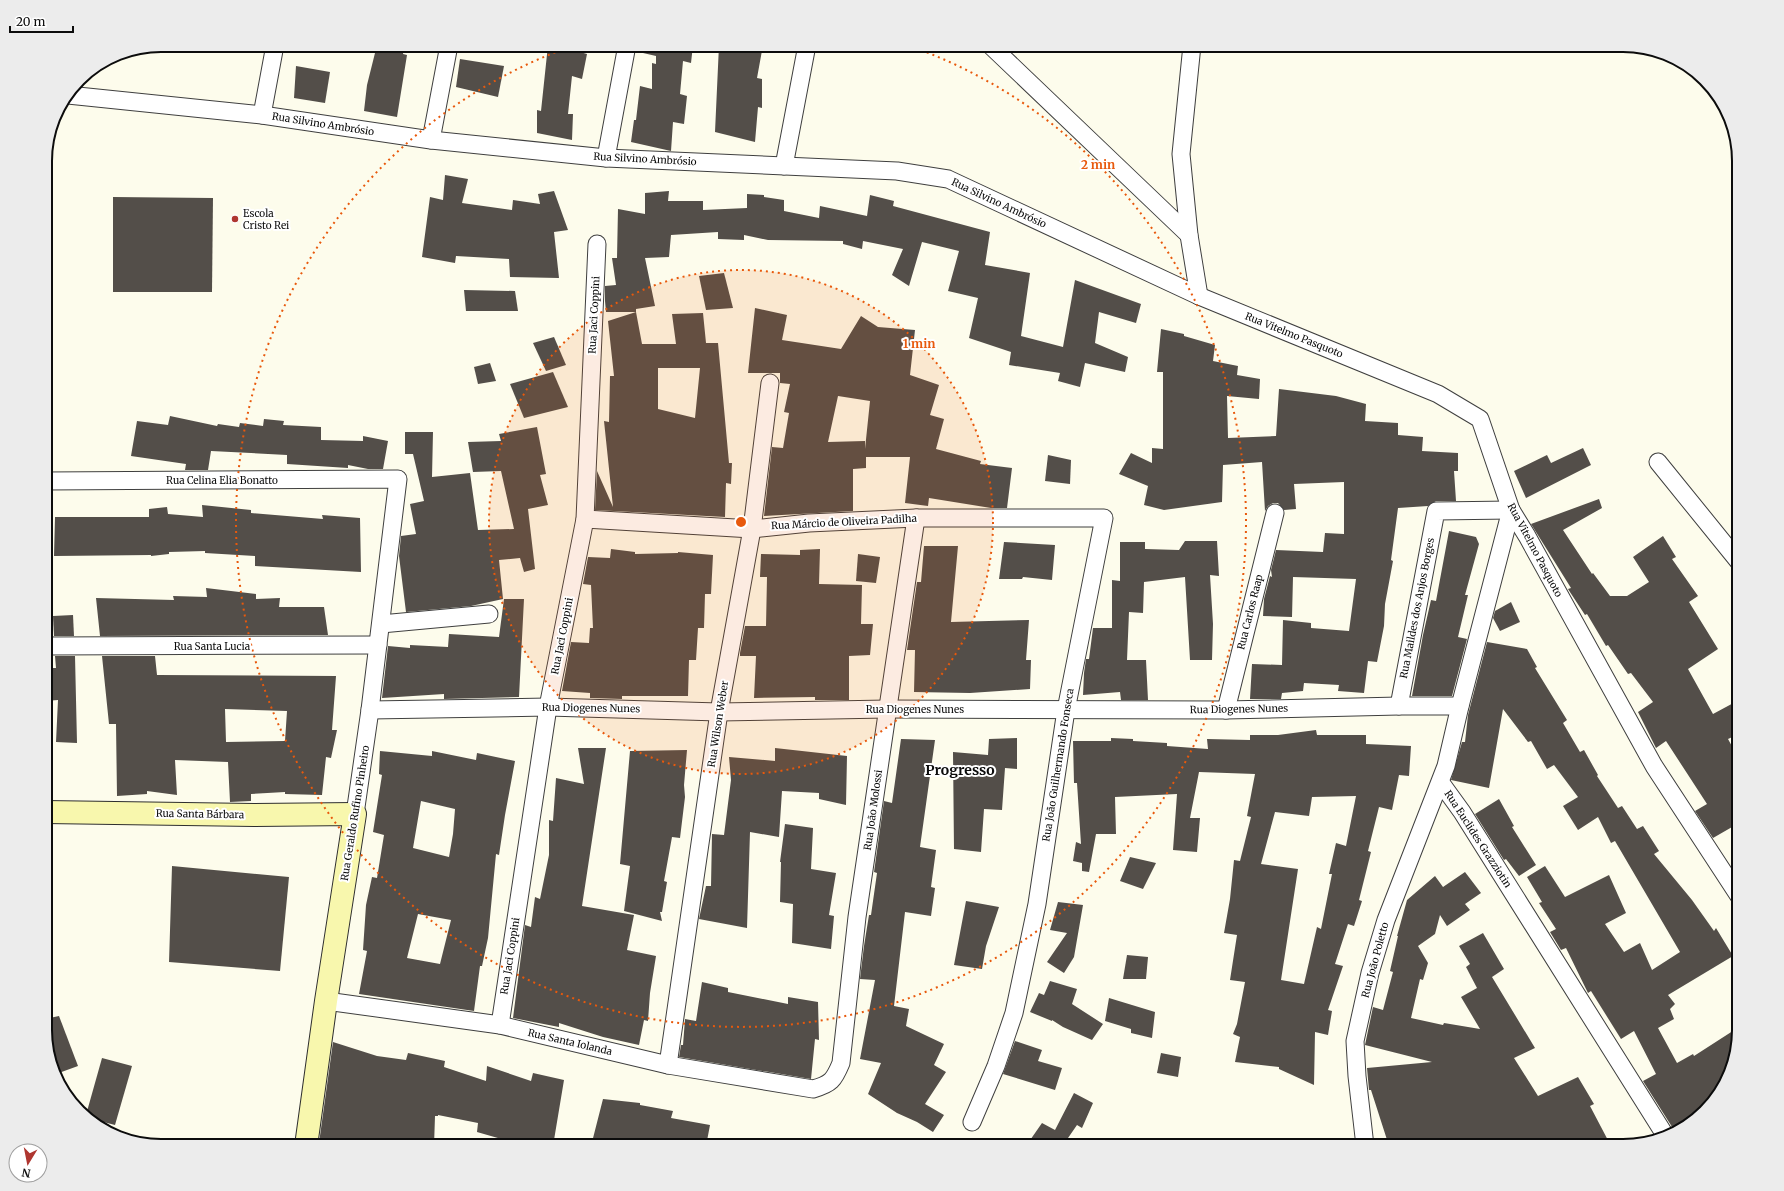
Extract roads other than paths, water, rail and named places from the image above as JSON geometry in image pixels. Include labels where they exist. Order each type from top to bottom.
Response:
[{"type":"street","points":[[262,115],[274,52]]},
{"type":"street","points":[[431,140],[448,52]]},
{"type":"street","points":[[606,158],[626,52]]},
{"type":"street","points":[[784,166],[806,52]]},
{"type":"street","points":[[997,52],[1189,235]]},
{"type":"street","points":[[1191,52],[1181,154],[1189,235],[1200,296]]},
{"type":"street","name":"Rua Silvino Ambrósio","points":[[74,96],[262,115],[431,140],[606,158],[897,171],[948,179],[1200,296]]},
{"type":"street","name":"Rua Jaci Coppini","points":[[500,1025],[548,707],[585,519],[597,244]]},
{"type":"street","name":"Rua Vitelmo Pasquoto","points":[[1200,296],[1438,394],[1480,419],[1511,510],[1527,536],[1654,766],[1732,885]]},
{"type":"street","name":"Rua Wilson Weber","points":[[668,1065],[719,712],[752,529],[770,383]]},
{"type":"street","points":[[1658,462],[1732,553]]},
{"type":"street","name":"Rua Celina Elia Bonatto","points":[[52,481],[398,479]]},
{"type":"street","name":"Rua Geraldo Rufino Pinheiro","points":[[307,1139],[326,1001],[370,710],[398,479]]},
{"type":"street","name":"Rua Maildes dos Anjos Borges","points":[[1399,706],[1436,510],[1511,510]]},
{"type":"street","name":"Rua Euclides Grazziotin","points":[[1511,510],[1441,783],[1462,812],[1663,1132]]},
{"type":"street","name":"Rua Carlos Raap","points":[[1226,710],[1275,513]]},
{"type":"street","name":"Rua Márcio de Oliveira Padilha","points":[[585,519],[752,529],[809,523],[916,518],[1104,518]]},
{"type":"street","name":"Rua João Molossi","points":[[813,1089],[827,1085],[836,1076],[841,1063],[857,917],[916,518]]},
{"type":"street","name":"Rua João Guilhermando Fonseca","points":[[972,1122],[996,1066],[1014,1013],[1037,904],[1066,710],[1104,518]]},
{"type":"street","points":[[380,624],[489,614]]},
{"type":"street","name":"Rua Santa Lucia","points":[[52,646],[378,646]]},
{"type":"street","name":"Rua Diogenes Nunes","points":[[370,710],[548,707],[719,712],[887,709],[1226,710],[1460,706]]},
{"type":"street","name":"Rua João Poletto","points":[[1364,1139],[1357,1076],[1355,1041],[1370,973],[1386,920],[1408,860],[1441,783]]},
{"type":"street","name":"Rua Santa Bárbara","points":[[52,812],[254,815],[355,814]]},
{"type":"street","name":"Rua Santa Iolanda","points":[[326,1001],[500,1025],[668,1065],[813,1089]]},
{"type":"place","name":"Escola Cristo Rei","points":[[235,219]]},
{"type":"district","name":"Progresso","points":[[960,770]]}]
